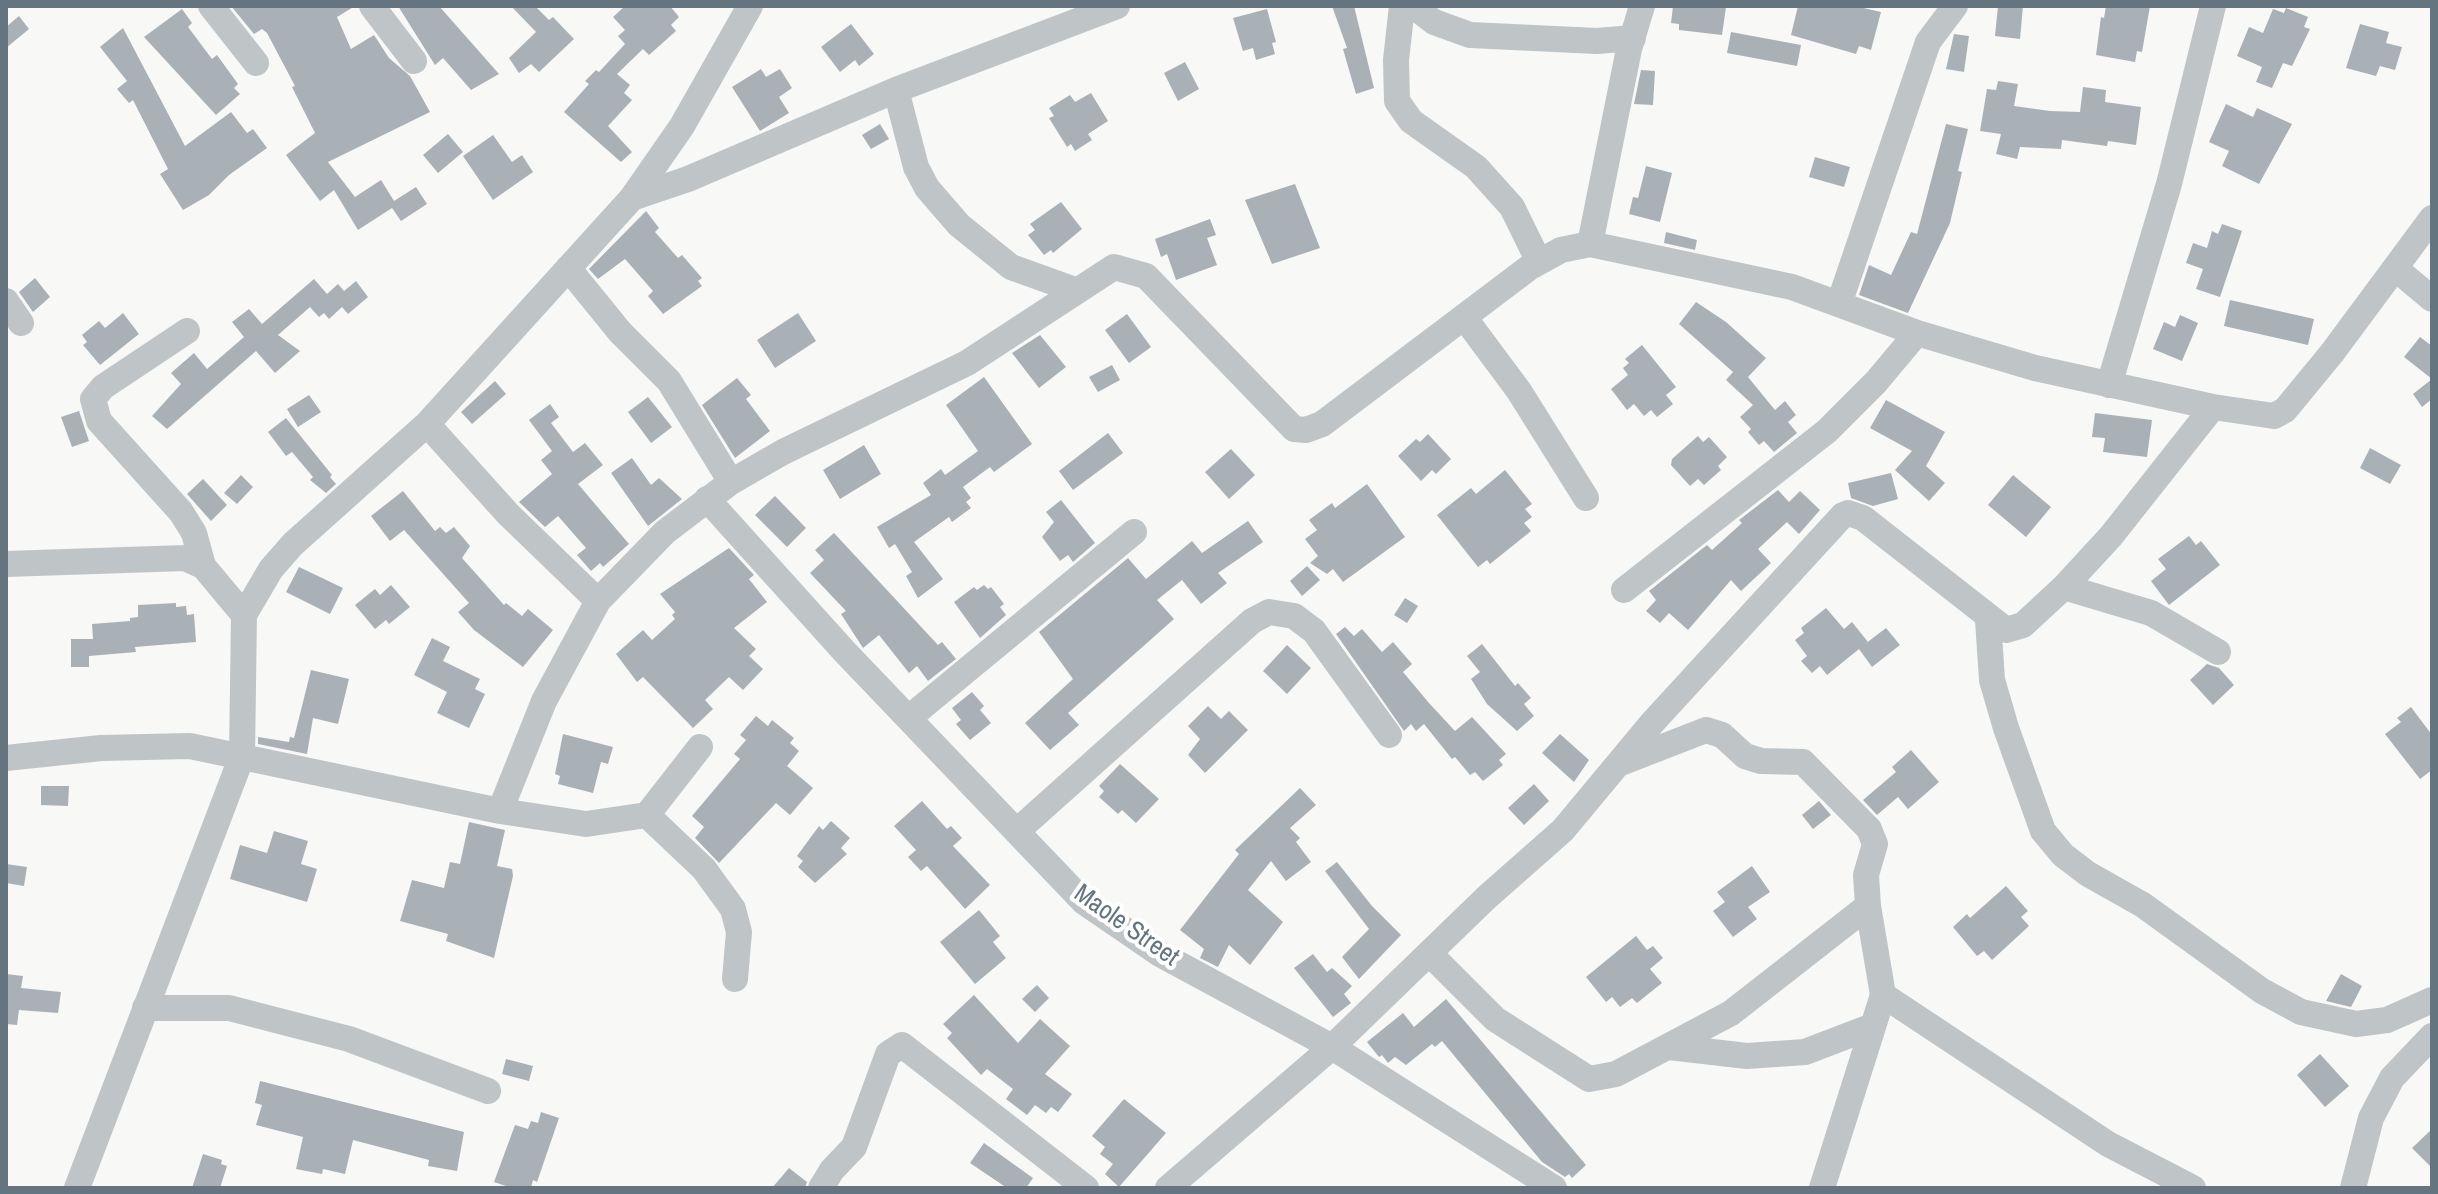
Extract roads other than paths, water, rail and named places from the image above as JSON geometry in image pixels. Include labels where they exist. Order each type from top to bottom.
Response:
[{"type":"street","points":[[211,6],[256,63]]},
{"type":"street","points":[[372,6],[414,61]]},
{"type":"street","points":[[77,1188],[242,756],[244,615],[271,569],[293,544],[427,424],[632,198],[682,126],[750,6]]},
{"type":"street","points":[[632,198],[688,179],[896,90],[1117,6]]},
{"type":"street","points":[[1402,6],[1396,60],[1397,101],[1411,121],[1476,167],[1512,207],[1539,262]]},
{"type":"street","points":[[1413,6],[1434,22],[1470,35],[1597,41],[1633,38]]},
{"type":"street","points":[[1590,244],[1642,6]]},
{"type":"street","points":[[1839,304],[1928,42],[1955,6]]},
{"type":"street","points":[[2109,385],[2169,184],[2213,6]]},
{"type":"street","points":[[896,90],[916,167],[927,188],[959,225],[1011,267],[1075,290]]},
{"type":"street","points":[[500,811],[544,701],[598,601],[665,532],[731,482],[783,452],[967,363],[1114,267],[1146,276],[1294,429],[1306,430],[1322,424],[1539,262],[1561,250],[1590,244],[1792,287],[1917,333],[2035,368],[2213,407],[2274,416],[2285,410],[2396,269],[2432,218]]},
{"type":"street","points":[[568,268],[620,332],[669,381],[731,482]]},
{"type":"street","points":[[2396,269],[2432,299]]},
{"type":"street","points":[[1464,317],[1519,391],[1586,498]]},
{"type":"street","points":[[187,331],[103,387],[93,399],[99,421],[181,512],[194,533],[203,566],[244,615]]},
{"type":"street","points":[[1624,590],[1827,431],[1876,382],[1917,333]]},
{"type":"street","points":[[1168,1188],[1332,1047],[1486,898],[1563,830],[1614,766],[1843,515],[1863,518],[1911,553],[1988,620],[2006,630],[2023,625],[2064,587],[2111,536],[2213,407]]},
{"type":"street","points":[[427,424],[508,514],[598,601]]},
{"type":"street","name":"Maole Street","points":[[707,499],[844,651],[1084,902],[1160,954],[1332,1047],[1554,1188]]},
{"type":"street","points":[[910,717],[1134,532]]},
{"type":"street","points":[[6,564],[185,558],[203,566]]},
{"type":"street","points":[[2064,587],[2151,613],[2218,652]]},
{"type":"street","points":[[1017,831],[1252,621],[1269,612],[1294,616],[1314,631],[1389,735]]},
{"type":"street","points":[[1988,620],[1992,680],[2006,728],[2043,831],[2063,855],[2088,874],[2143,905],[2262,991],[2301,1012],[2356,1024],[2387,1020],[2432,1000]]},
{"type":"street","points":[[1614,766],[1706,730],[1722,735],[1745,756],[1761,761],[1803,762],[1869,829],[1875,844],[1866,875],[1868,906],[1883,995],[1822,1188]]},
{"type":"street","points":[[6,758],[101,748],[190,746],[500,811],[586,824],[647,815],[700,747]]},
{"type":"street","points":[[647,815],[704,869],[733,909],[739,932],[735,979]]},
{"type":"street","points":[[1430,954],[1495,1019],[1589,1079],[1616,1074],[1731,1013],[1868,906]]},
{"type":"street","points":[[1883,995],[2108,1144],[2193,1188]]},
{"type":"street","points":[[145,1008],[229,1008],[349,1039],[488,1091]]},
{"type":"street","points":[[1669,1047],[1747,1056],[1805,1052],[1873,1026]]},
{"type":"street","points":[[2353,1188],[2371,1118],[2385,1091],[2392,1078],[2432,1036]]},
{"type":"street","points":[[821,1188],[854,1147],[888,1054],[902,1045],[1086,1188]]}]
